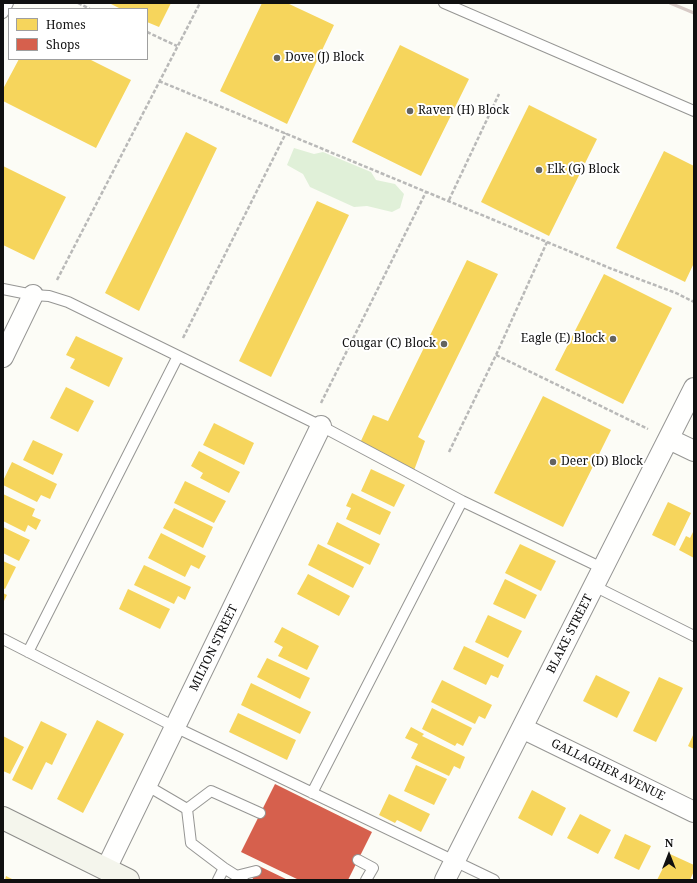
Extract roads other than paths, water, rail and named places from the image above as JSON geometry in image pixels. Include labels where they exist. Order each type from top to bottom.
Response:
[{"type":"main road","points":[[3,818],[128,880]]},
{"type":"street","points":[[3,357],[41,296]]},
{"type":"street","name":"BLAKE STREET","points":[[445,880],[694,388]]},
{"type":"street","name":"MILTON STREET","points":[[106,869],[175,727],[316,424]]},
{"type":"street","points":[[669,439],[694,451]]},
{"type":"street","name":"GALLAGHER AVENUE","points":[[522,728],[694,812]]},
{"type":"lane","points":[[3,13],[8,3]]},
{"type":"lane","points":[[444,3],[694,111]]},
{"type":"lane","points":[[3,289],[68,302],[316,424],[462,501],[602,568]]},
{"type":"lane","points":[[28,652],[176,355]]},
{"type":"lane","points":[[312,793],[462,501]]},
{"type":"lane","points":[[594,586],[694,636]]},
{"type":"lane","points":[[3,639],[175,727],[494,880]]},
{"type":"lane","points":[[146,785],[187,809]]},
{"type":"lane","points":[[187,809],[211,791],[260,813]]},
{"type":"lane","points":[[187,809],[191,843],[239,878],[256,871]]},
{"type":"lane","points":[[358,860],[373,868],[366,880]]},
{"type":"lane","points":[[218,880],[224,868]]},
{"type":"railway","points":[[670,3],[694,13]]},
{"type":"place","name":"Dove (J) Block","points":[[277,58]]},
{"type":"place","name":"Raven (H) Block","points":[[410,111]]},
{"type":"place","name":"Elk (G) Block","points":[[539,170]]},
{"type":"place","name":"Eagle (E) Block","points":[[613,339]]},
{"type":"place","name":"Cougar (C) Block","points":[[444,344]]},
{"type":"place","name":"Deer (D) Block","points":[[553,462]]}]
